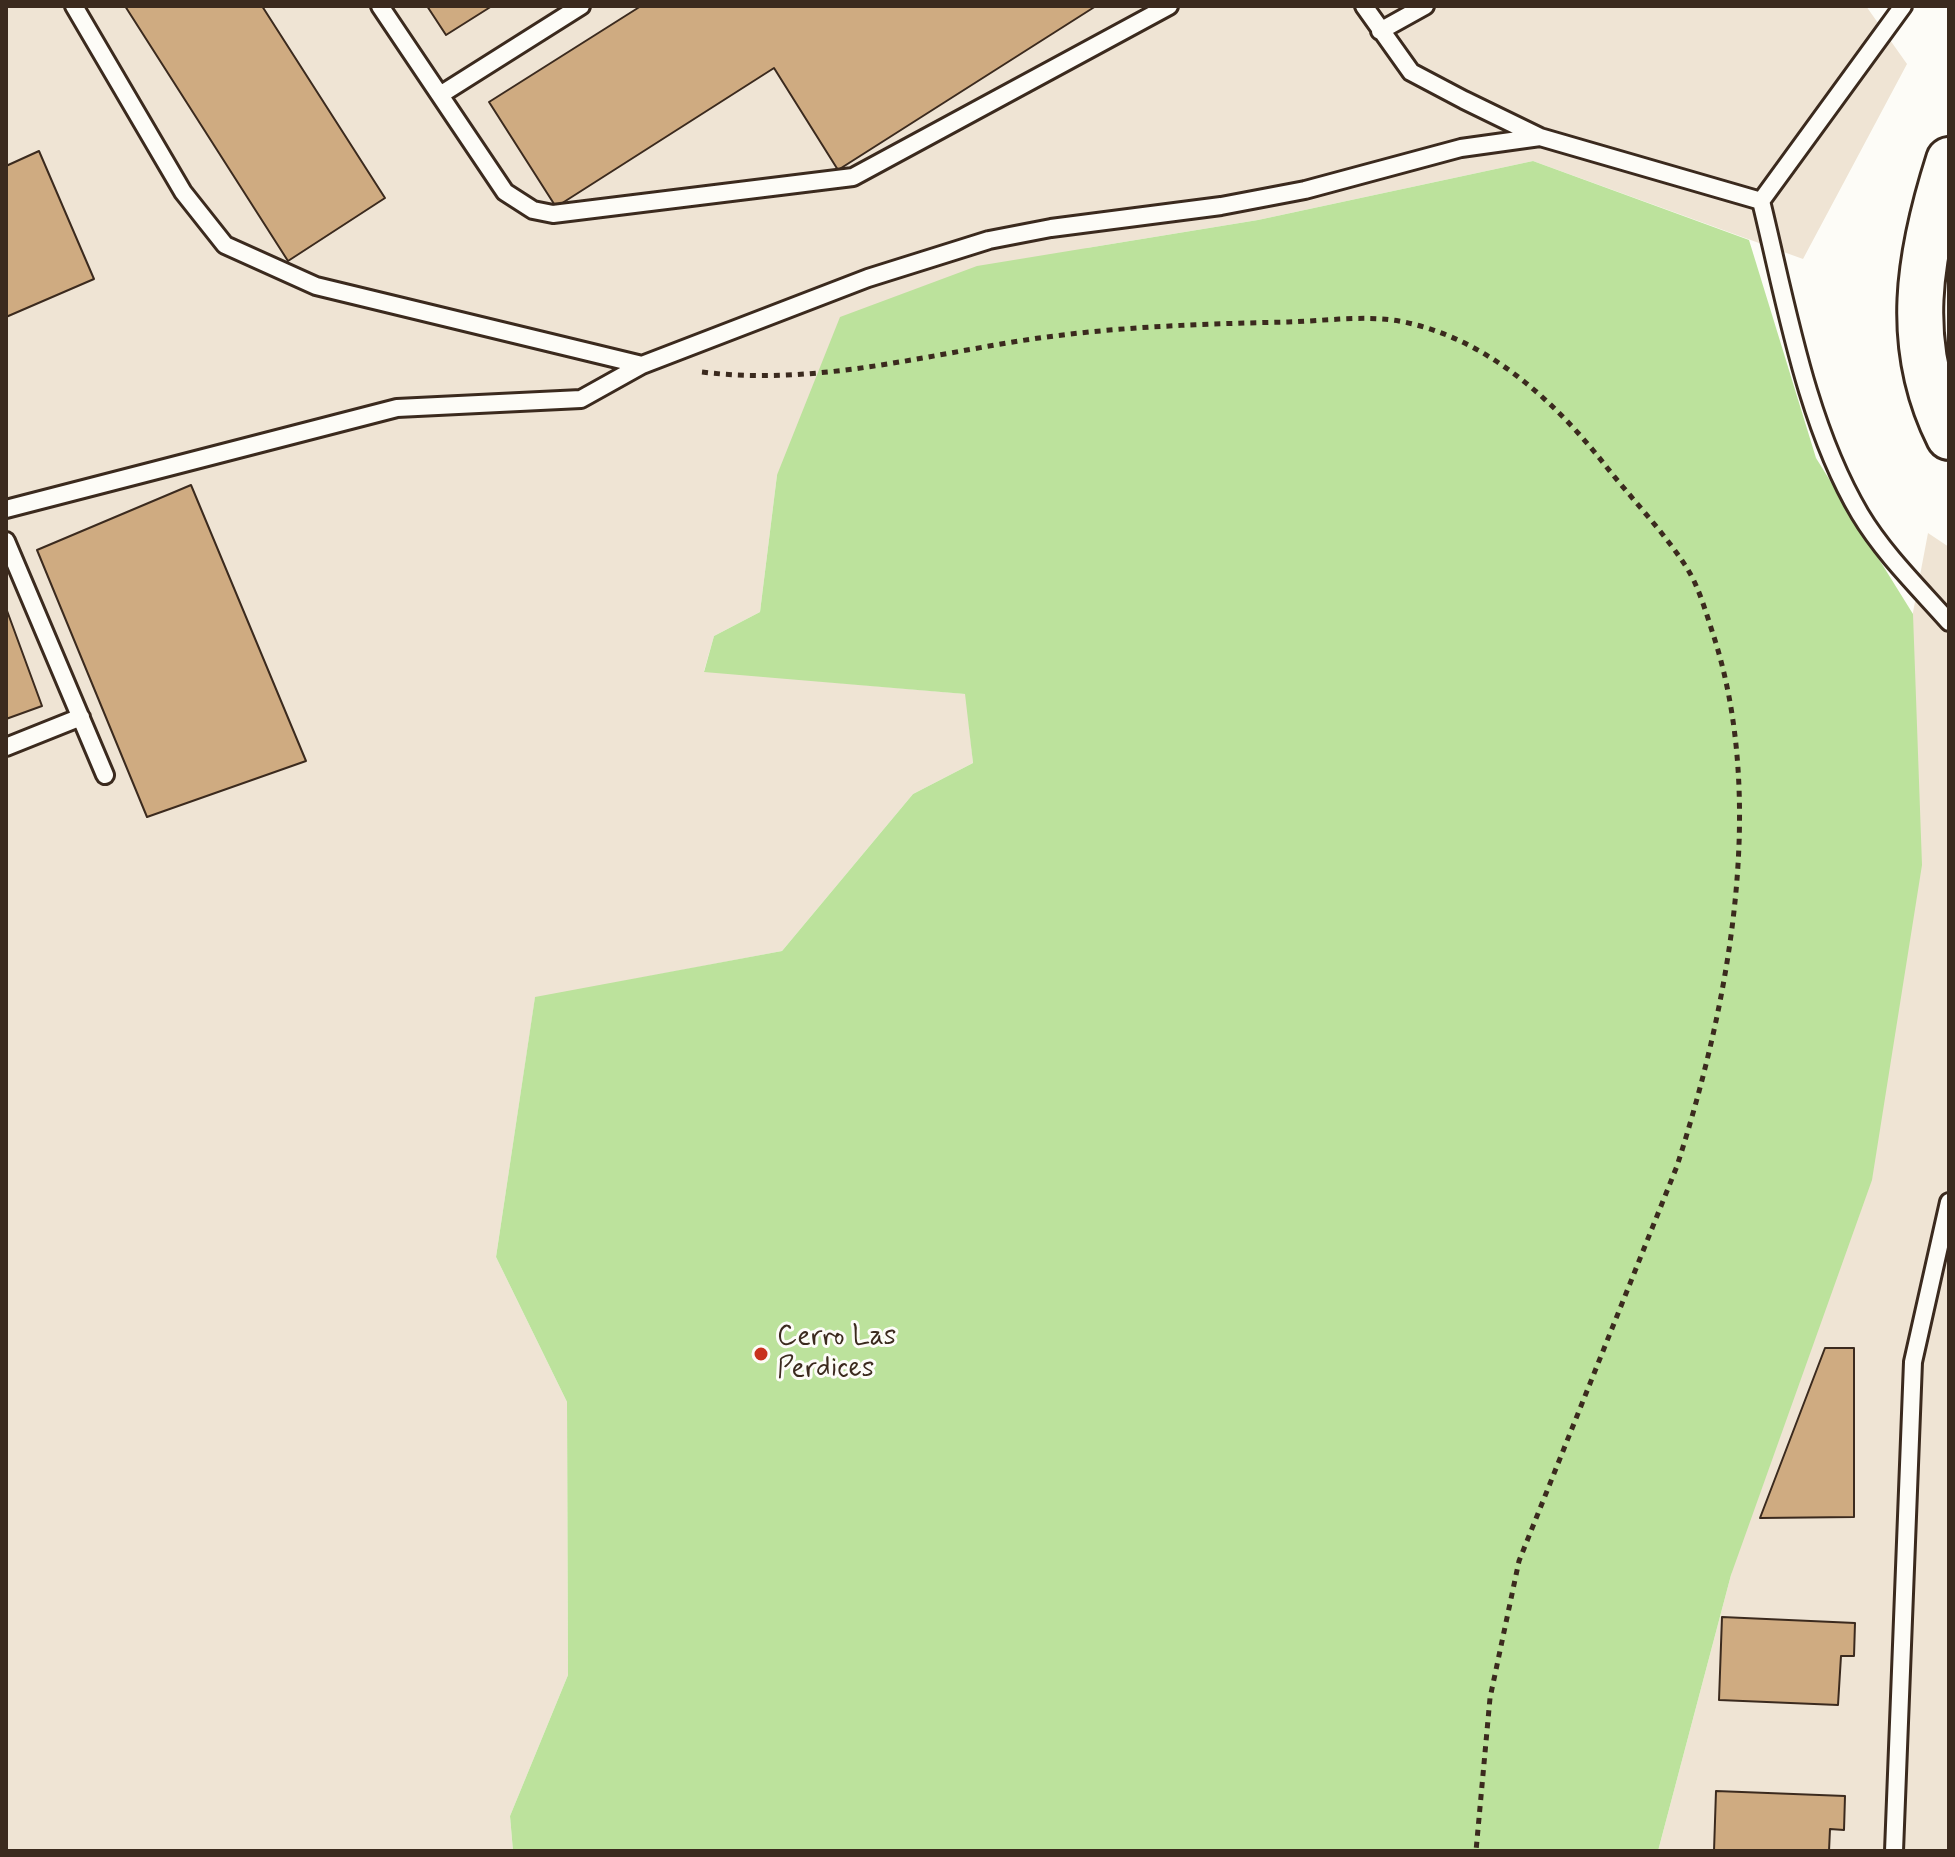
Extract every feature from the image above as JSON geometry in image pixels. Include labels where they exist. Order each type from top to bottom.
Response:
[{"type":"main road","points":[[1949,160],[1926,241],[1918,302],[1922,363],[1935,407],[1949,437]]},
{"type":"lane","points":[[74,6],[183,192],[225,245],[316,286],[642,365]]},
{"type":"lane","points":[[380,6],[495,179],[518,202],[553,214],[853,177],[1169,6]]},
{"type":"lane","points":[[440,95],[581,6]]},
{"type":"lane","points":[[1364,6],[1411,72],[1540,137],[1761,201]]},
{"type":"lane","points":[[1380,31],[1425,6]]},
{"type":"lane","points":[[1903,6],[1887,13],[1761,201],[1828,448],[1861,514],[1902,571],[1949,622]]},
{"type":"lane","points":[[6,509],[397,408],[581,399],[642,365],[883,272],[989,240],[1051,228],[1221,206],[1305,190],[1461,148],[1540,137]]},
{"type":"lane","points":[[6,541],[105,775]]},
{"type":"lane","points":[[6,747],[81,717]]},
{"type":"lane","points":[[1894,1851],[1913,1362],[1949,1202]]},
{"type":"path","points":[[642,365],[745,377],[791,377],[1085,332],[1163,324],[1397,320],[1482,353],[1544,397],[1572,423],[1687,567],[1721,661],[1736,752],[1736,856],[1725,972],[1697,1103],[1677,1166],[1519,1561],[1490,1698],[1476,1851]]},
{"type":"shaded area","points":[[6,6],[1866,6],[1907,64],[1803,259],[1533,161],[1258,220],[1087,248],[777,475],[760,612],[714,636],[704,671],[966,694],[973,763],[913,794],[782,951],[535,998],[496,1257],[567,1402],[568,1675],[510,1816],[513,1851],[6,1851]]},
{"type":"shaded area","points":[[1928,533],[1949,547],[1949,1851],[1658,1851],[1731,1575]]},
{"type":"green space","points":[[1533,161],[1749,240],[1816,458],[1913,614],[1922,865],[1872,1180],[1731,1575],[1658,1851],[513,1851],[510,1816],[568,1675],[567,1402],[496,1257],[535,997],[782,951],[913,794],[973,763],[965,694],[704,672],[714,636],[760,612],[777,475],[840,317],[977,266],[1258,220]]},
{"type":"building","points":[[125,6],[262,6],[385,198],[288,261]]},
{"type":"building","points":[[427,6],[492,6],[446,35]]},
{"type":"building","points":[[641,6],[1096,6],[838,170],[774,68],[556,207],[489,102]]},
{"type":"building","points":[[39,151],[94,279],[6,317],[6,166]]},
{"type":"building","points":[[191,485],[306,761],[147,817],[37,550]]},
{"type":"building","points":[[6,608],[42,706],[6,719]]},
{"type":"building","points":[[1825,1348],[1854,1348],[1854,1517],[1760,1518]]},
{"type":"building","points":[[1722,1617],[1855,1623],[1854,1656],[1841,1656],[1838,1705],[1719,1700]]},
{"type":"building","points":[[1716,1791],[1845,1796],[1844,1830],[1830,1829],[1829,1851],[1714,1851]]},
{"type":"place","name":"Cerro Las Perdices","points":[[761,1354]]}]
